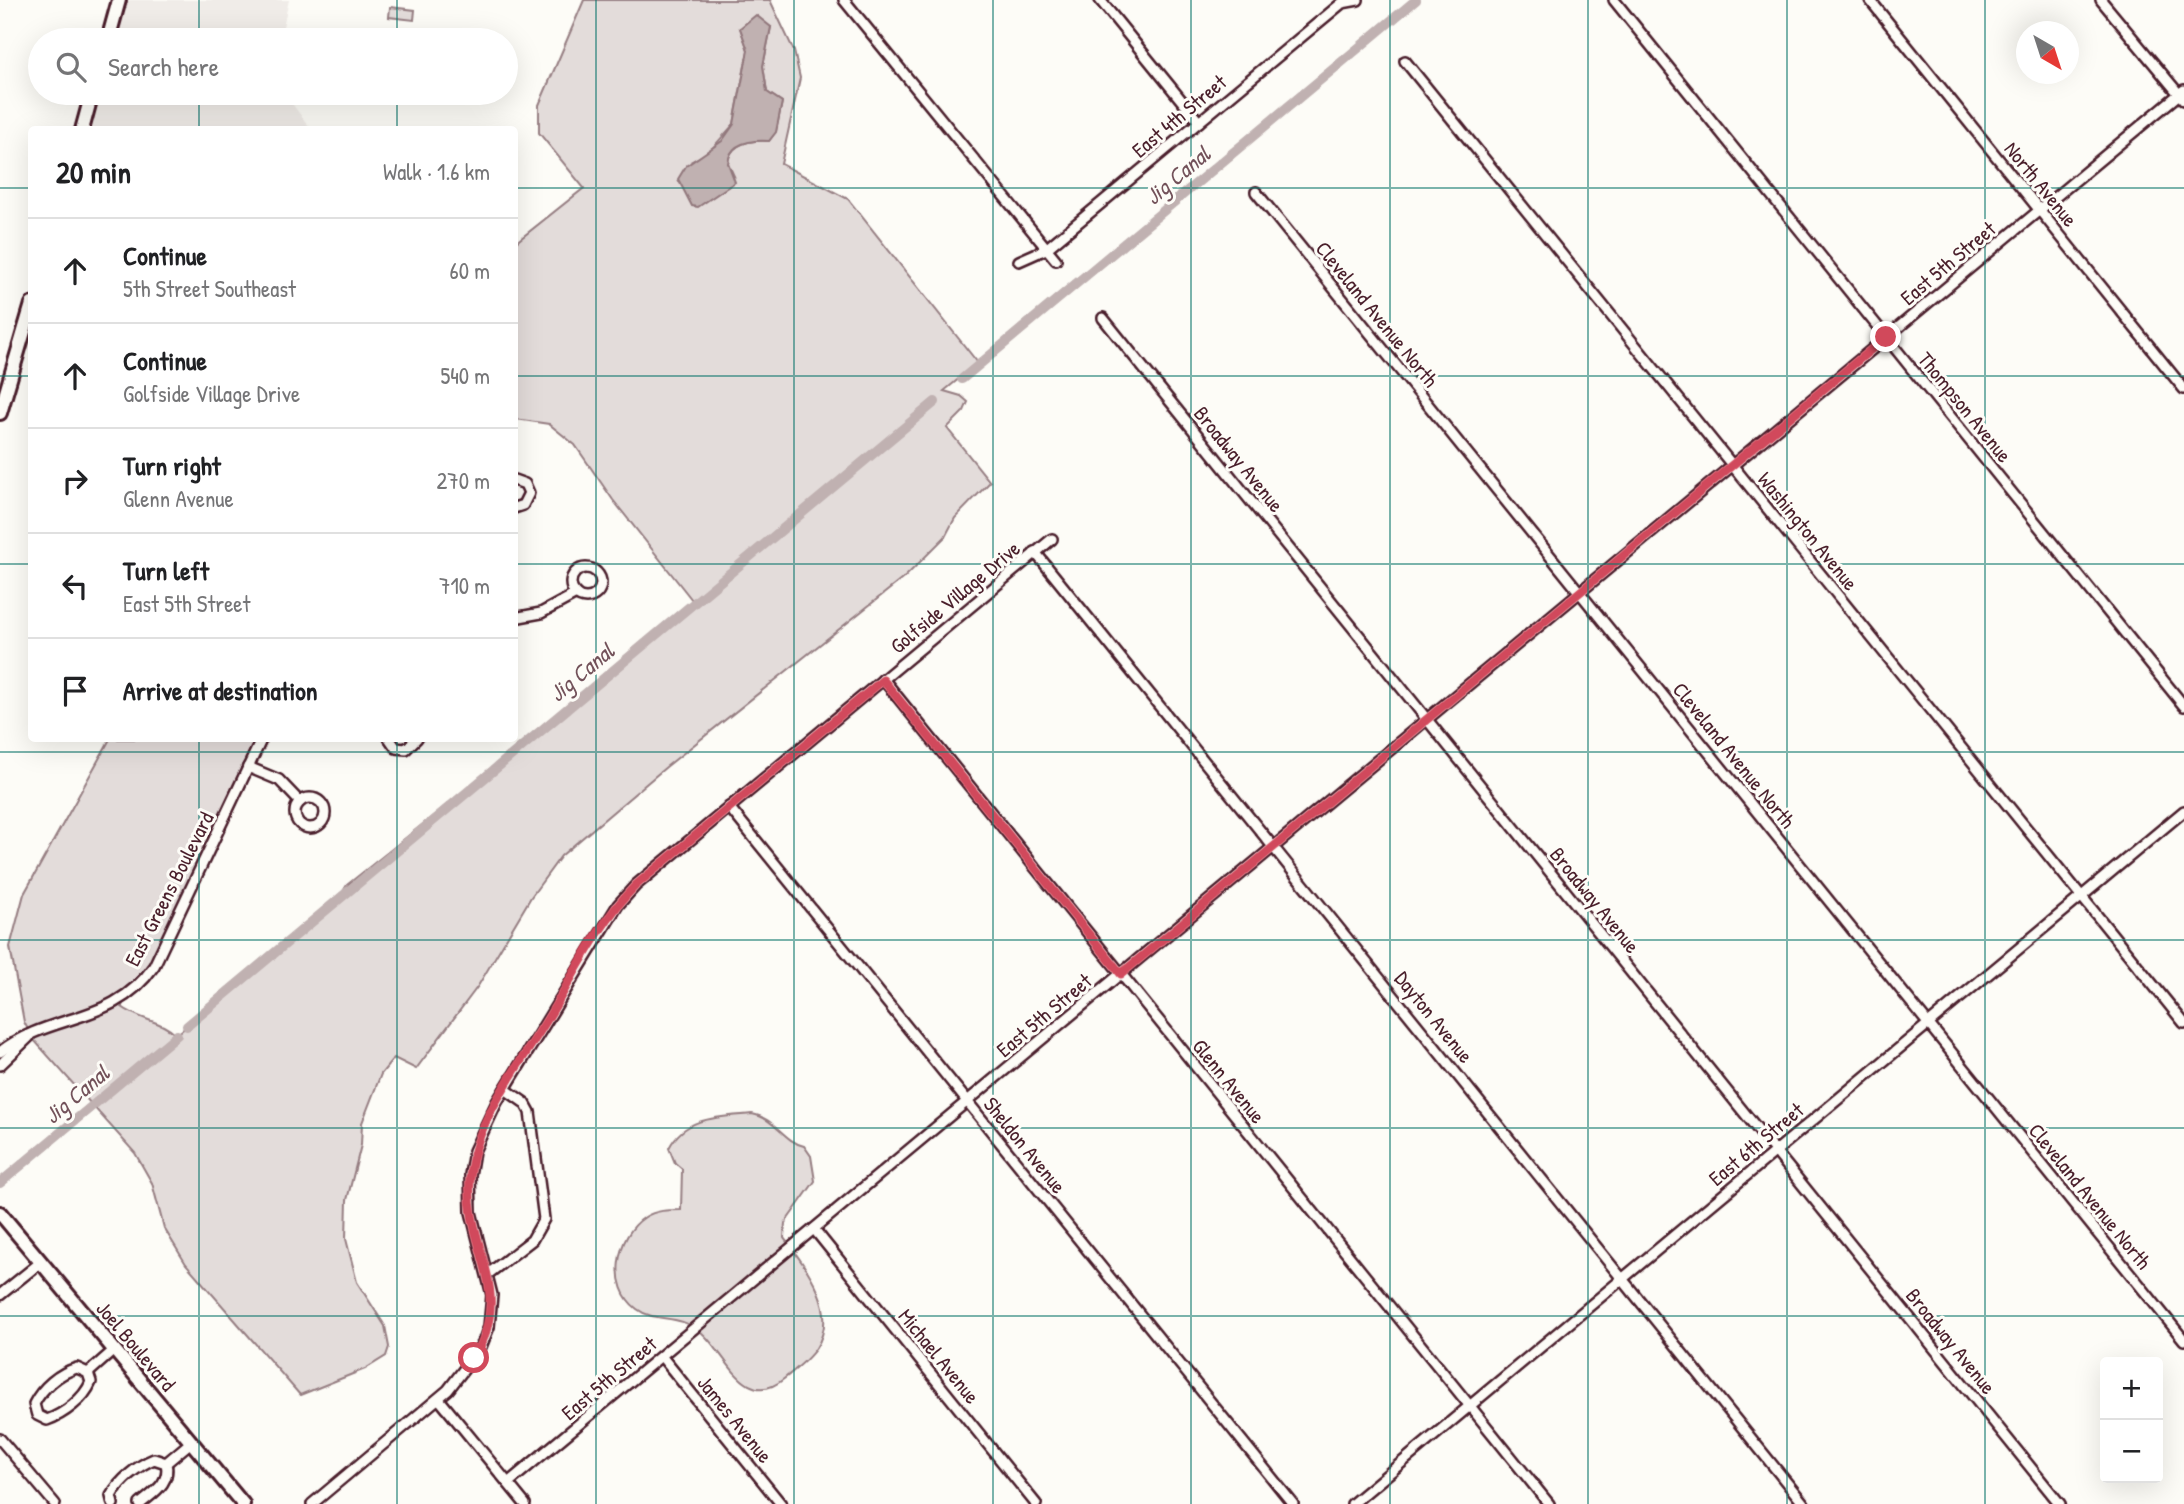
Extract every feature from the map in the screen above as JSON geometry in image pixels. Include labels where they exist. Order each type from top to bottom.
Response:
[{"type":"main road","points":[[111,28],[119,0]]},
{"type":"main road","points":[[83,126],[89,105]]},
{"type":"main road","points":[[0,413],[28,318]]},
{"type":"main road","name":"Joel Boulevard","points":[[0,1213],[243,1504]]},
{"type":"street","points":[[844,0],[1056,260]]},
{"type":"street","points":[[1100,0],[1199,122]]},
{"type":"street","name":"Thompson Avenue","points":[[1614,0],[2184,706]]},
{"type":"street","name":"North Avenue","points":[[1870,0],[2184,389]]},
{"type":"street","points":[[2101,0],[2182,95]]},
{"type":"street","name":"East 4th Street","points":[[1019,261],[1046,249],[1342,3],[1357,1]]},
{"type":"street","name":"Washington Avenue","points":[[1405,61],[2184,1023]]},
{"type":"street","name":"East 5th Street","points":[[508,1483],[2039,210],[2182,95]]},
{"type":"street","name":"Cleveland Avenue North","points":[[1256,192],[2184,1340]]},
{"type":"street","name":"Broadway Avenue","points":[[1103,318],[2060,1504]]},
{"type":"street","points":[[518,481],[525,484],[529,493],[523,505],[518,507]]},
{"type":"street","name":"Golfside Village Drive","points":[[312,1504],[439,1399],[467,1370],[485,1337],[492,1306],[488,1274],[473,1225],[470,1175],[478,1140],[505,1089],[618,905],[636,885],[1052,538]]},
{"type":"street","name":"Dayton Avenue","points":[[1035,552],[1804,1504]]},
{"type":"street","points":[[518,617],[541,613],[576,594]]},
{"type":"street","name":"Glenn Avenue","points":[[883,680],[1549,1504]]},
{"type":"street","name":"East Greens Boulevard","points":[[0,1052],[32,1033],[110,1006],[130,994],[146,977],[260,742]]},
{"type":"street","points":[[392,742],[396,748],[406,749],[413,742]]},
{"type":"street","points":[[248,767],[279,780],[300,802]]},
{"type":"street","name":"Sheldon Avenue","points":[[729,807],[1293,1504]]},
{"type":"street","name":"East 6th Street","points":[[1352,1504],[2184,811]]},
{"type":"street","name":"East Greens Boulevard","points":[[0,1065],[32,1033]]},
{"type":"street","points":[[488,1274],[532,1240],[544,1219],[530,1112],[525,1103],[505,1089]]},
{"type":"street","name":"Michael Avenue","points":[[814,1229],[1037,1504]]},
{"type":"street","points":[[0,1296],[41,1262]]},
{"type":"street","points":[[88,1373],[114,1350]]},
{"type":"street","name":"James Avenue","points":[[662,1357],[781,1504]]},
{"type":"street","points":[[77,1368],[88,1373],[91,1382],[87,1392],[58,1416],[47,1420],[37,1415],[34,1404],[39,1394],[66,1371],[77,1368]]},
{"type":"street","points":[[439,1399],[525,1504]]},
{"type":"street","points":[[0,1439],[54,1504]]},
{"type":"street","points":[[166,1463],[191,1442]]},
{"type":"street","points":[[113,1504],[111,1496],[117,1486],[144,1463],[154,1459],[166,1463]]},
{"type":"street","points":[[141,1504],[165,1483],[169,1473],[166,1463]]},
{"type":"shaded area","points":[[125,0],[289,0],[283,28],[117,28]]},
{"type":"shaded area","points":[[584,0],[770,0],[794,51],[800,78],[781,164],[848,199],[978,363],[944,391],[961,396],[968,402],[964,411],[947,428],[990,482],[955,518],[945,537],[906,576],[666,767],[561,856],[531,897],[478,986],[416,1069],[394,1058],[381,1074],[362,1123],[361,1145],[347,1200],[346,1239],[357,1282],[385,1326],[389,1347],[386,1356],[365,1369],[300,1395],[186,1264],[164,1228],[152,1183],[135,1153],[33,1039],[24,1022],[10,947],[24,894],[108,742],[259,742],[150,977],[123,1002],[122,1007],[129,1012],[165,1027],[176,1035],[332,909],[347,885],[696,605],[613,500],[575,445],[549,424],[518,419],[518,241],[584,188],[539,133],[539,105]],"holes":[[[771,27],[763,66],[767,92],[782,102],[776,131],[769,141],[749,142],[733,151],[728,163],[734,176],[692,161],[709,152],[734,124],[748,50],[740,28]]]},
{"type":"shaded area","points":[[390,7],[415,10],[414,20],[389,17]]},
{"type":"shaded area","points":[[756,15],[771,27],[763,66],[767,92],[782,102],[776,132],[769,141],[750,142],[733,151],[728,163],[735,182],[698,207],[692,206],[678,179],[686,166],[722,141],[734,124],[748,50],[740,28]]},
{"type":"shaded area","points":[[94,105],[293,105],[309,126],[88,126]]},
{"type":"shaded area","points":[[752,1114],[767,1120],[790,1139],[804,1146],[811,1156],[815,1181],[785,1223],[784,1238],[818,1290],[824,1319],[816,1348],[802,1364],[771,1387],[759,1388],[738,1376],[701,1332],[692,1326],[651,1316],[637,1309],[628,1300],[619,1275],[622,1249],[635,1226],[653,1213],[681,1210],[682,1169],[675,1163],[669,1148],[676,1137],[704,1120]]},
{"type":"waterway","name":"Jig Canal","points":[[962,379],[1416,0]]},
{"type":"waterway","name":"Jig Canal","points":[[187,1026],[935,402]]},
{"type":"waterway","name":"Jig Canal","points":[[0,1183],[177,1035]]},
{"type":"route","points":[[474,1358],[489,1327],[492,1306],[488,1274],[471,1212],[470,1175],[474,1151],[482,1129],[497,1102],[592,944],[626,894],[883,680],[1121,974],[1886,337]]}]
